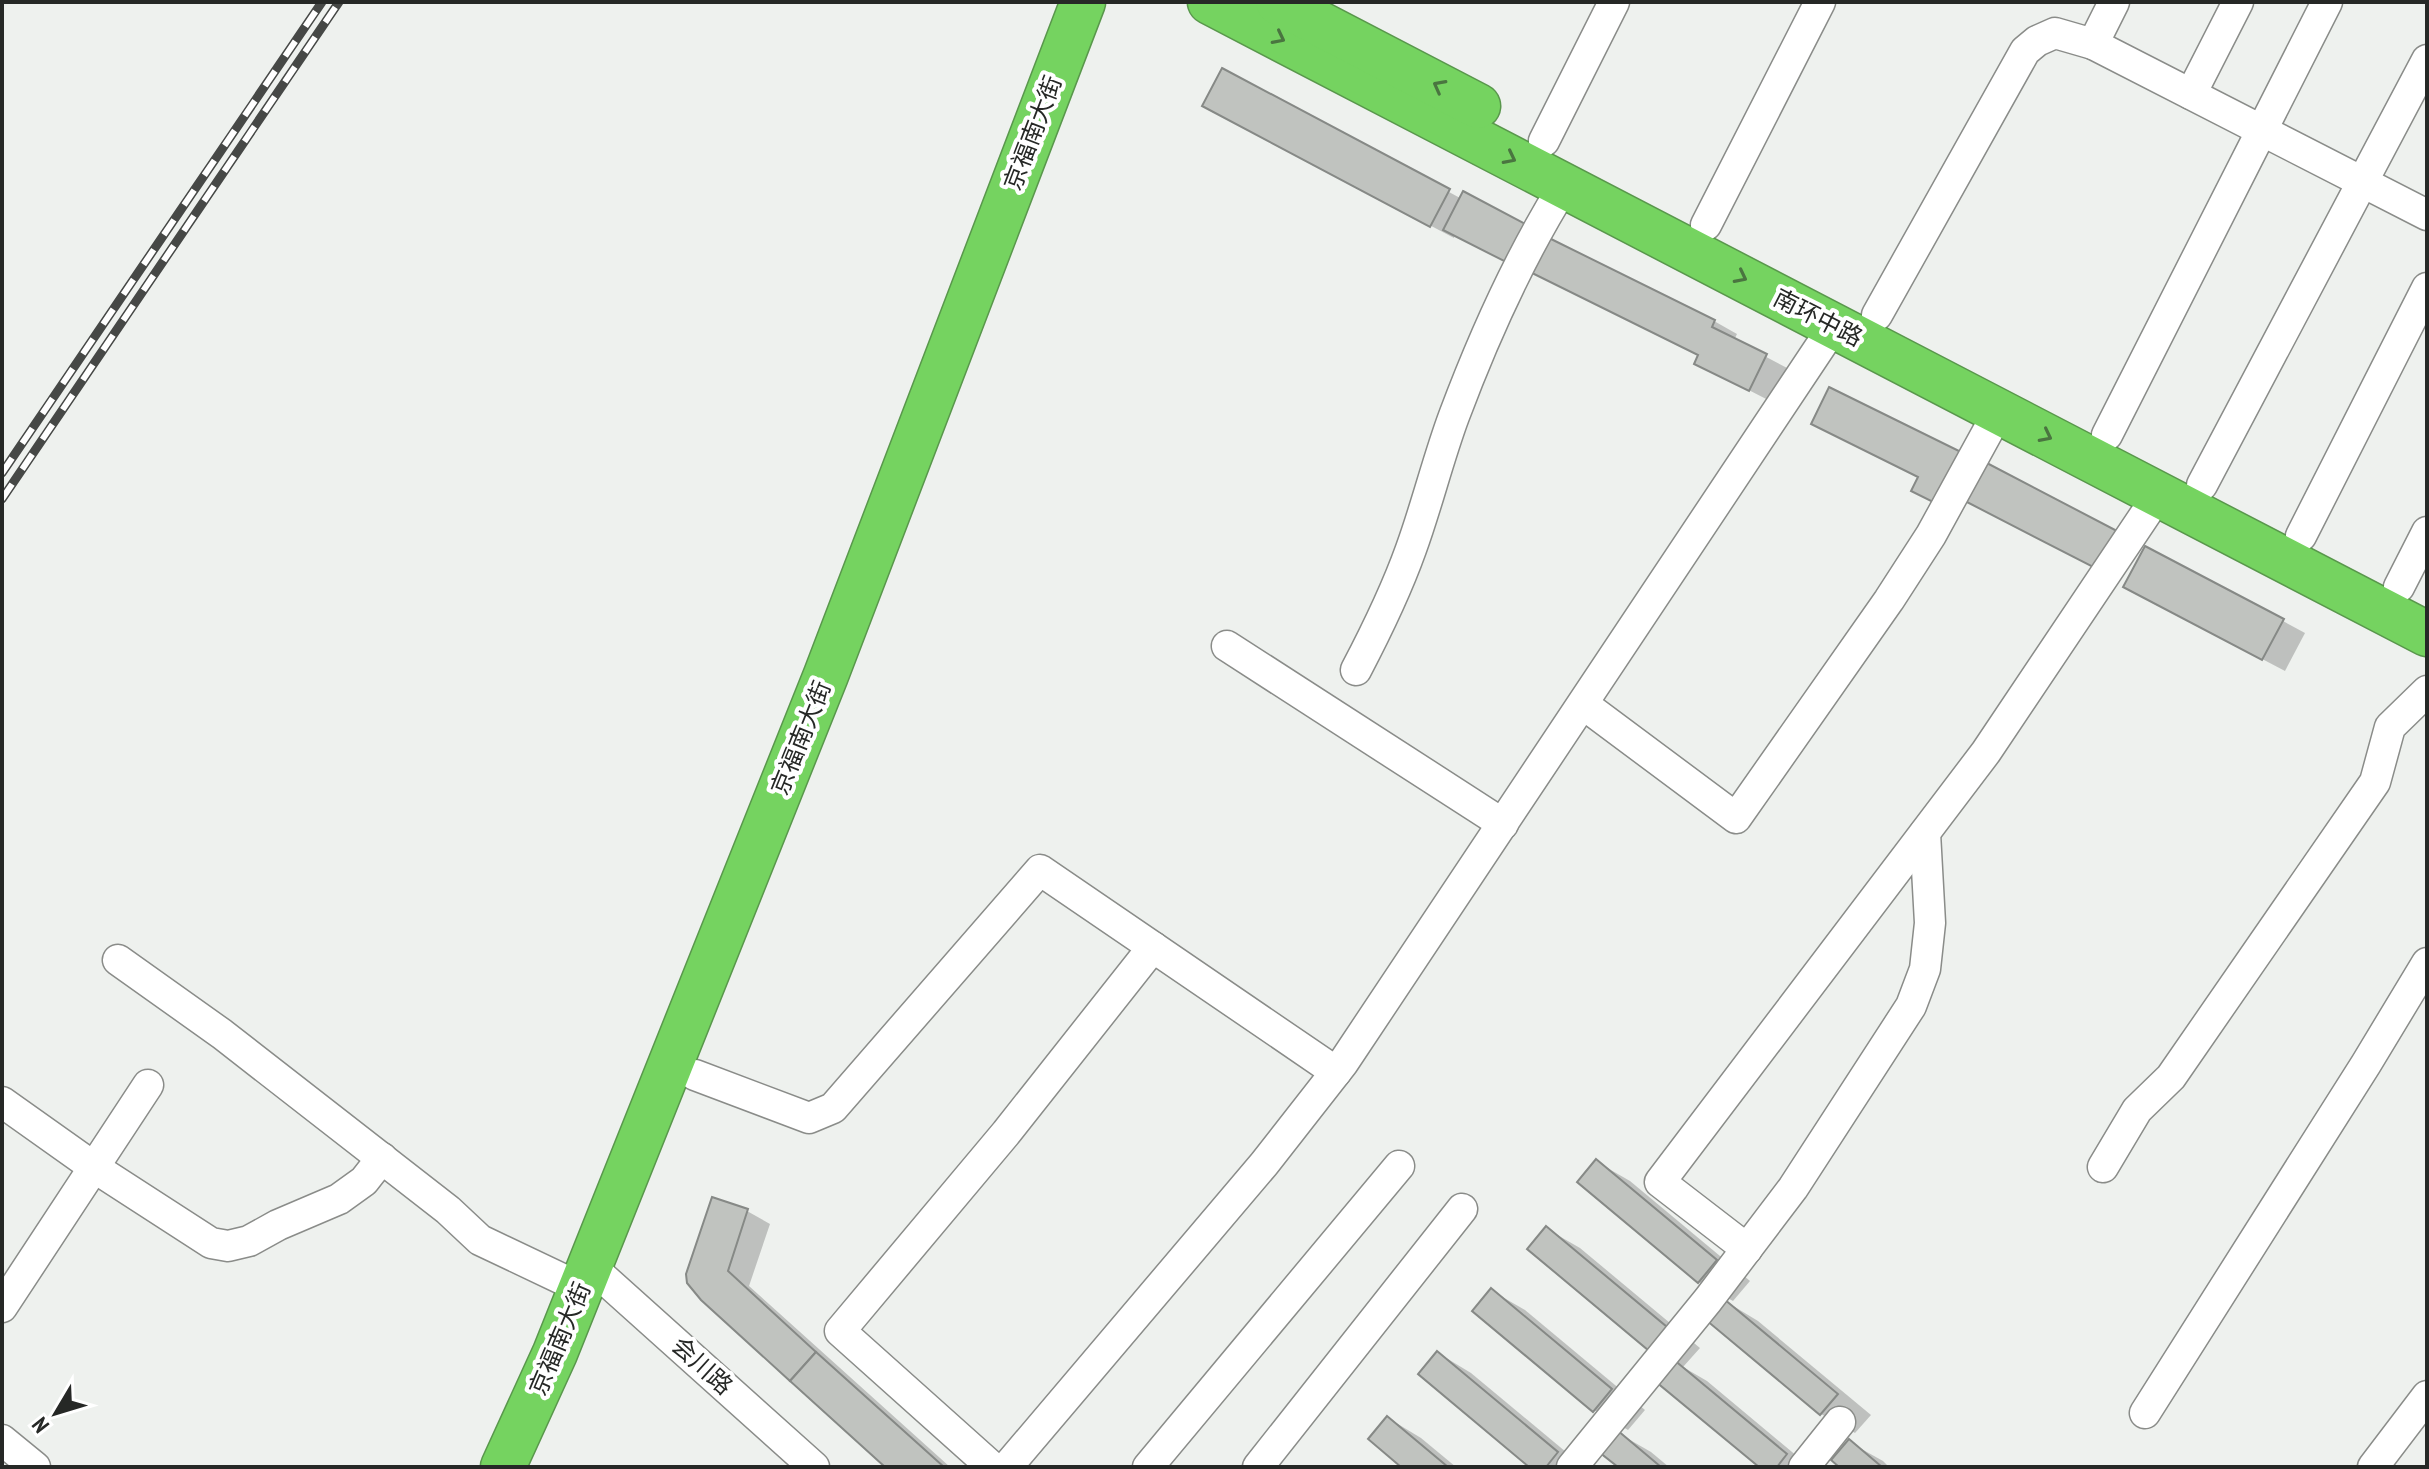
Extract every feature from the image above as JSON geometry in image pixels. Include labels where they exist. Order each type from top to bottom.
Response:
[{"type":"highway","name":"京福南大街","points":[[533,1467],[580,1364],[594,1280],[1083,2]]},
{"type":"highway","name":"京福南大街","points":[[503,1467],[555,1353],[695,1075],[851,685],[1112,2]]},
{"type":"highway","name":"南环中路","points":[[1210,2],[2427,634]]},
{"type":"highway","name":"南环中路","points":[[1278,2],[2413,594]]},
{"type":"street","points":[[1544,141],[1614,2]]},
{"type":"street","points":[[1706,225],[1820,2]]},
{"type":"street","points":[[2093,44],[2114,2]]},
{"type":"street","points":[[2191,94],[2238,2]]},
{"type":"street","points":[[2107,435],[2327,2]]},
{"type":"street","points":[[1877,315],[2025,51],[2037,41],[2055,33],[2093,44],[2427,215]]},
{"type":"street","points":[[2202,485],[2427,60]]},
{"type":"street","points":[[1356,670],[1389,606],[1412,547],[1454,416],[1509,283],[1564,186]]},
{"type":"street","points":[[2301,536],[2427,288]]},
{"type":"street","points":[[1007,1467],[1264,1164],[1336,1072],[1834,326]]},
{"type":"street","points":[[1583,704],[1736,818],[1889,600],[1931,535],[1999,411]]},
{"type":"street","points":[[1747,1249],[1660,1182],[1986,752],[2159,494]]},
{"type":"street","points":[[2413,594],[2427,532]]},
{"type":"street","points":[[1227,646],[1503,824]]},
{"type":"street","points":[[2103,1167],[2137,1110],[2171,1077],[2375,782],[2390,727],[2427,691]]},
{"type":"street","points":[[1572,1467],[1793,1188],[1911,1006],[1925,969],[1930,923],[1925,833]]},
{"type":"street","points":[[695,1075],[809,1118],[833,1108],[1040,870],[1336,1072]]},
{"type":"street","points":[[992,1467],[840,1331],[1006,1133],[1153,947]]},
{"type":"street","name":"会川路","points":[[118,960],[222,1034],[448,1210],[480,1240],[594,1280],[814,1467]]},
{"type":"street","points":[[2145,1413],[2427,963]]},
{"type":"street","points":[[2,1307],[148,1085]]},
{"type":"street","points":[[2,1102],[95,1168],[211,1243],[228,1246],[249,1241],[339,1199],[364,1181],[382,1158]]},
{"type":"street","points":[[1148,1467],[1399,1166]]},
{"type":"street","points":[[1258,1467],[1462,1209]]},
{"type":"street","points":[[2373,1467],[2427,1396]]},
{"type":"street","points":[[1804,1467],[1840,1422]]},
{"type":"street","points":[[2,1440],[35,1467]]},
{"type":"building","points":[[1222,68],[1450,189],[1430,227],[1202,106]]},
{"type":"building","points":[[1463,191],[1529,226],[1510,264],[1443,230]]},
{"type":"building","points":[[1547,237],[1715,320],[1712,327],[1767,354],[1749,391],[1694,364],[1698,355],[1530,272]]},
{"type":"building","points":[[1829,387],[1961,452],[1935,503],[1911,491],[1918,477],[1811,424]]},
{"type":"building","points":[[1983,461],[2117,531],[2097,569],[1963,500]]},
{"type":"building","points":[[2145,546],[2284,619],[2262,660],[2123,587]]},
{"type":"building","points":[[1596,1159],[1717,1260],[1698,1283],[1577,1182]]},
{"type":"building","points":[[712,1197],[748,1209],[728,1271],[816,1352],[790,1381],[701,1300],[687,1283],[686,1274]]},
{"type":"building","points":[[1546,1226],[1667,1327],[1648,1350],[1527,1249]]},
{"type":"building","points":[[1491,1288],[1612,1389],[1593,1412],[1472,1311]]},
{"type":"building","points":[[1724,1299],[1838,1394],[1820,1415],[1706,1320]]},
{"type":"building","points":[[1437,1351],[1558,1452],[1546,1467],[1529,1467],[1418,1374]]},
{"type":"building","points":[[816,1352],[944,1467],[885,1467],[790,1381]]},
{"type":"building","points":[[1673,1359],[1787,1454],[1777,1467],[1759,1467],[1655,1381]]},
{"type":"building","points":[[1387,1416],[1448,1467],[1401,1467],[1368,1439]]},
{"type":"building","points":[[1617,1430],[1661,1467],[1618,1467],[1599,1452]]},
{"type":"building","points":[[1849,1439],[1882,1467],[1839,1467],[1831,1460]]},
{"type":"railway","points":[[2,473],[322,2]]},
{"type":"railway","points":[[2,499],[339,2]]}]
